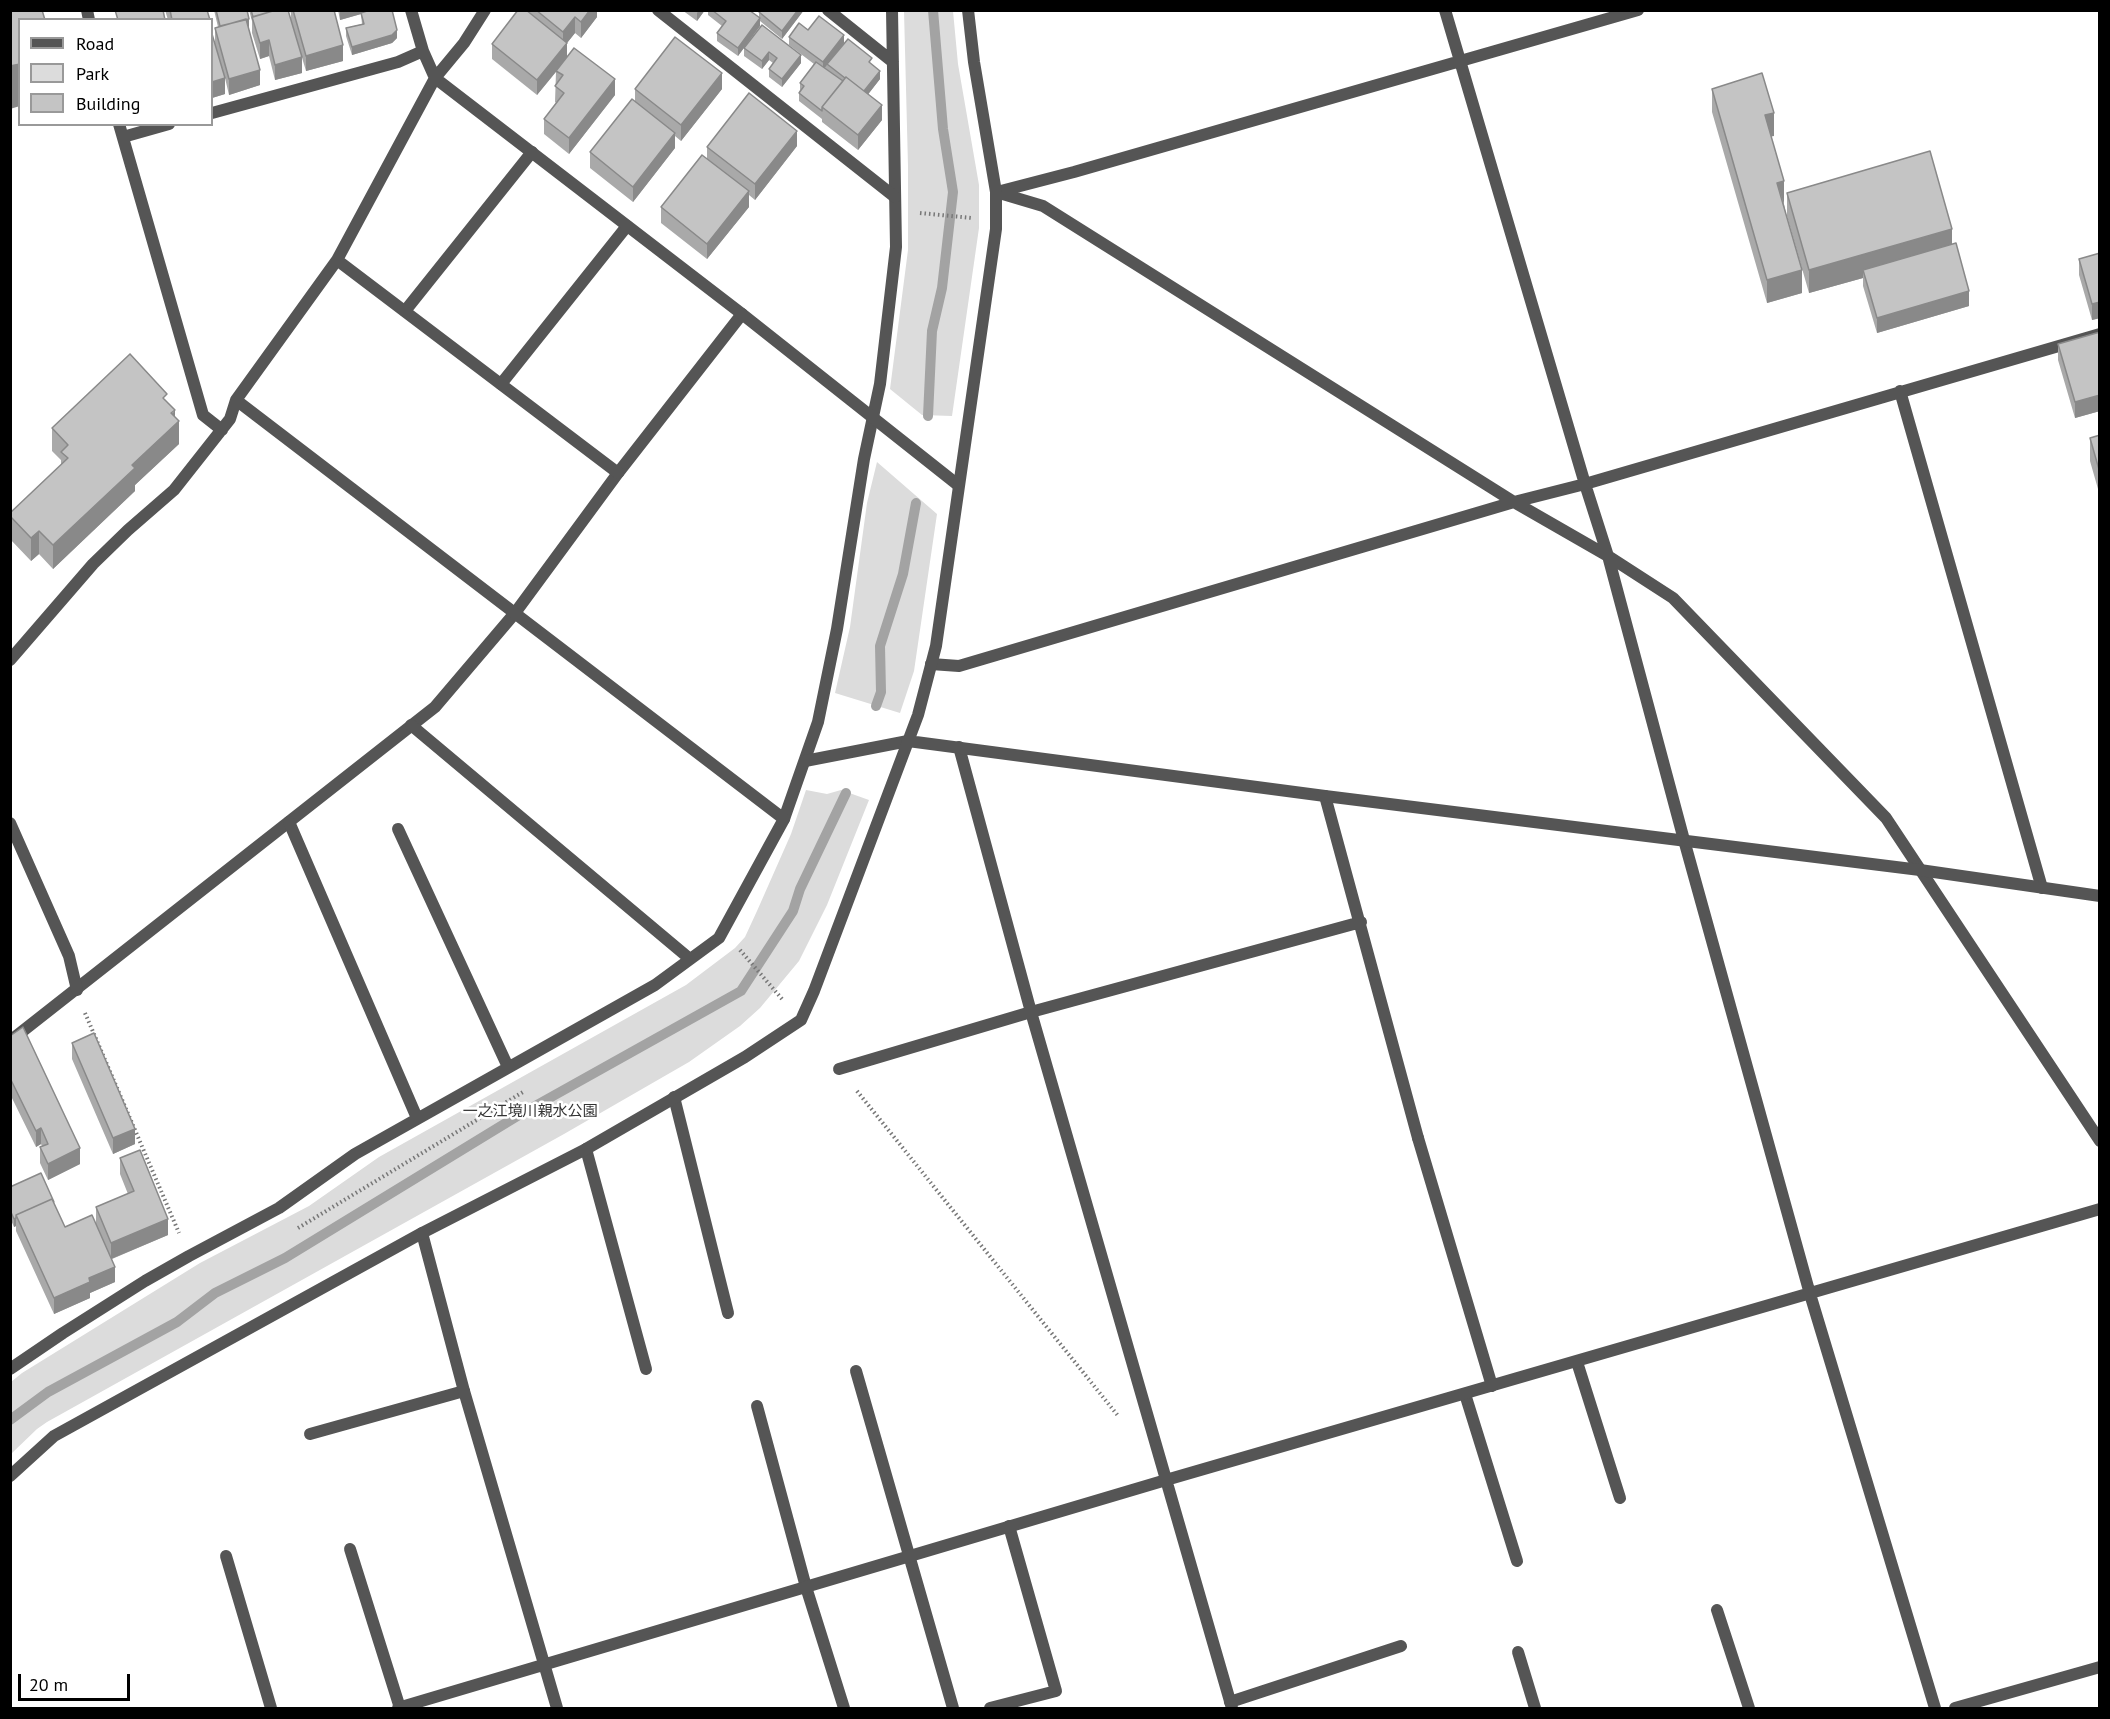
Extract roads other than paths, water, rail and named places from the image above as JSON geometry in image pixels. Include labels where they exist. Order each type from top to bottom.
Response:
[{"type":"street","points":[[411,10],[423,51],[435,78],[958,485]]},
{"type":"street","points":[[10,660],[93,564],[174,490],[222,430],[230,419],[236,400],[338,260],[435,78],[464,43],[485,10]]},
{"type":"street","points":[[658,10],[895,197]]},
{"type":"street","points":[[828,10],[893,62]]},
{"type":"street","points":[[10,1369],[79,1323],[189,1256],[279,1208],[355,1154],[655,985],[719,938],[784,819],[818,722],[837,629],[864,459],[880,384],[896,247],[892,10]]},
{"type":"street","points":[[10,1476],[54,1436],[422,1233],[586,1149],[745,1057],[801,1020],[918,715],[936,646],[996,228],[996,192],[974,62],[968,10]]},
{"type":"street","points":[[1445,10],[1608,556],[1810,1294],[1935,1708]]},
{"type":"street","points":[[996,192],[1074,172],[1638,10]]},
{"type":"street","points":[[213,113],[398,62],[423,51]]},
{"type":"street","points":[[120,126],[203,415],[222,430]]},
{"type":"street","points":[[123,137],[162,126]]},
{"type":"street","points":[[405,311],[532,152]]},
{"type":"street","points":[[996,192],[1043,206],[1514,502],[1608,556],[1673,598],[1886,818],[2100,1141]]},
{"type":"street","points":[[501,384],[627,226]]},
{"type":"street","points":[[338,260],[618,473]]},
{"type":"street","points":[[10,1041],[435,707],[515,613],[618,473],[741,314]]},
{"type":"street","points":[[931,664],[959,666],[1514,502],[1585,484],[2100,334]]},
{"type":"street","points":[[1900,391],[2042,888]]},
{"type":"street","points":[[236,400],[784,819]]},
{"type":"street","points":[[411,724],[690,959]]},
{"type":"street","points":[[805,761],[908,741],[1920,870],[2100,896]]},
{"type":"street","points":[[959,747],[1031,1012],[1231,1705],[1401,1647]]},
{"type":"street","points":[[1326,796],[1418,1138],[1492,1386]]},
{"type":"street","points":[[289,822],[417,1118]]},
{"type":"street","points":[[10,823],[69,956],[77,990]]},
{"type":"street","points":[[398,829],[508,1067]]},
{"type":"street","points":[[838,1069],[1031,1012],[1361,922]]},
{"type":"street","points":[[674,1097],[728,1313]]},
{"type":"street","points":[[586,1149],[646,1369]]},
{"type":"street","points":[[350,1549],[399,1708],[1009,1526],[2100,1209]]},
{"type":"street","points":[[422,1233],[464,1391],[557,1708]]},
{"type":"street","points":[[1577,1362],[1620,1498]]},
{"type":"street","points":[[856,1371],[953,1708]]},
{"type":"street","points":[[310,1434],[464,1391]]},
{"type":"street","points":[[1465,1394],[1516,1561]]},
{"type":"street","points":[[757,1406],[806,1587],[844,1708]]},
{"type":"street","points":[[990,1708],[1056,1691],[1009,1526]]},
{"type":"street","points":[[226,1556],[271,1708]]},
{"type":"street","points":[[1717,1610],[1749,1708]]},
{"type":"street","points":[[1518,1652],[1535,1708]]},
{"type":"street","points":[[1955,1708],[2100,1667]]},
{"type":"waterway","points":[[928,416],[932,331],[942,288],[953,192],[943,129],[933,10]]},
{"type":"waterway","points":[[876,706],[881,692],[880,646],[903,574],[916,503]]},
{"type":"waterway","points":[[10,1420],[48,1392],[177,1322],[215,1293],[285,1258],[519,1115],[741,991],[793,911],[800,889],[846,793]]},
{"type":"park label","name":"一之江境川親水公園","points":[[530,1112]]}]
